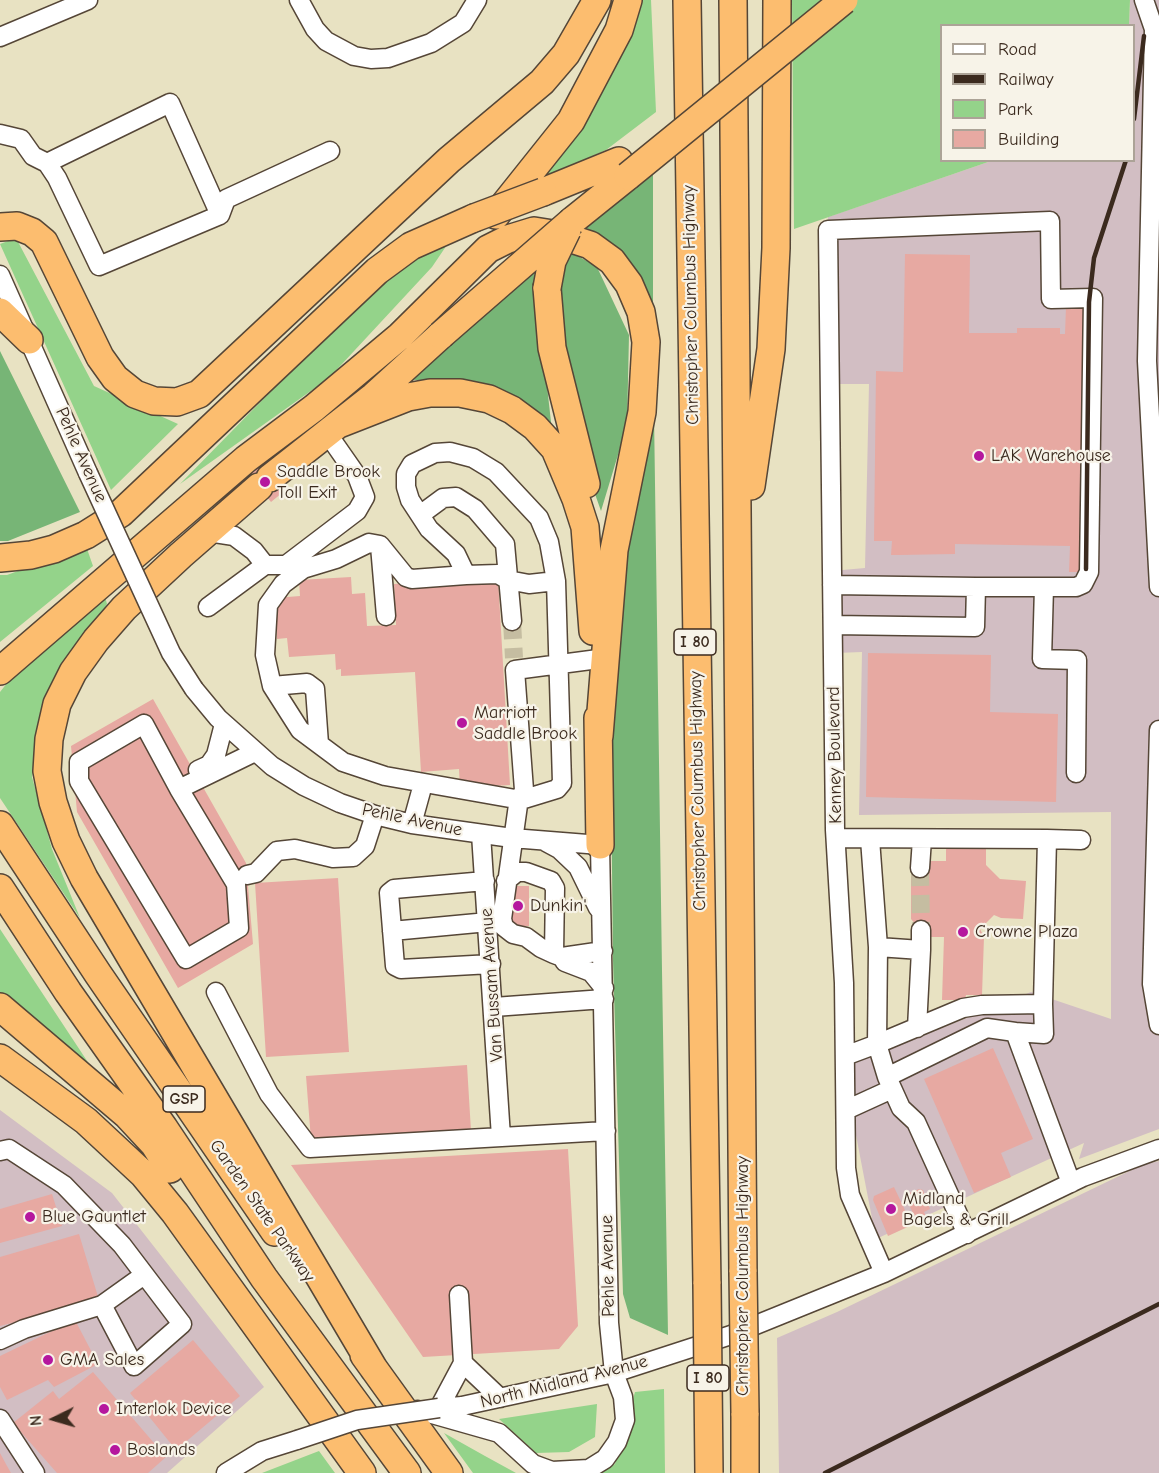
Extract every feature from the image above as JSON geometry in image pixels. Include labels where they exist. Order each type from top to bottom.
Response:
[{"type":"highway","points":[[213,424],[236,387],[380,237],[471,154],[542,82],[566,54],[597,0]]},
{"type":"highway","points":[[353,375],[465,251],[572,121],[619,30],[628,0]]},
{"type":"highway","name":"Christopher Columbus Highway","points":[[687,0],[709,1473]]},
{"type":"highway","name":"Christopher Columbus Highway","points":[[733,0],[745,1473]]},
{"type":"highway","points":[[738,571],[771,349],[776,248],[777,0]]},
{"type":"highway","points":[[374,1369],[84,878],[66,842],[53,802],[47,771],[49,739],[57,704],[73,672],[96,640],[124,608],[265,482],[374,396],[572,220],[623,169],[822,0]]},
{"type":"highway","points":[[0,558],[54,549],[86,535],[121,513],[377,271],[411,246],[474,218],[543,192],[623,169],[844,0]]},
{"type":"highway","points":[[0,227],[17,226],[32,232],[44,242],[100,357],[115,378],[135,394],[154,400],[177,402],[199,394],[449,160],[513,109]]},
{"type":"highway","points":[[572,220],[552,261],[547,288],[552,348],[598,542],[606,631]]},
{"type":"highway","points":[[0,671],[246,459],[400,336],[488,249],[508,238],[534,231],[559,235],[590,245],[612,261],[629,284],[641,312],[646,360],[642,412],[614,550],[606,631],[600,658]]},
{"type":"highway","points":[[0,312],[29,340]]},
{"type":"highway","points":[[333,428],[408,397],[430,393],[460,393],[489,399],[512,410],[535,427],[555,449],[585,527],[600,658],[600,845]]},
{"type":"highway","name":"Garden State Parkway","points":[[0,825],[223,1156],[449,1473]]},
{"type":"highway","name":"Garden State Parkway","points":[[0,888],[68,992],[164,1128],[264,1278],[407,1473]]},
{"type":"highway","points":[[0,1007],[127,1115],[154,1144],[211,1230],[264,1278]]},
{"type":"highway","points":[[0,1058],[87,1121],[143,1174],[175,1213],[362,1473]]},
{"type":"street","points":[[0,37],[88,0]]},
{"type":"street","points":[[299,0],[308,18],[326,40],[354,56],[388,58],[431,43],[463,23],[477,0]]},
{"type":"street","points":[[1144,0],[1154,29],[1147,361],[1159,587]]},
{"type":"street","points":[[47,163],[170,103],[220,215]]},
{"type":"street","points":[[0,134],[21,139],[33,156],[47,163],[57,178],[99,266],[220,215],[226,199],[330,151]]},
{"type":"street","name":"Kenney Boulevard","points":[[884,1273],[850,1195],[846,1168],[845,1056],[836,838],[828,230],[1050,221],[1051,299],[1093,298],[1089,572],[1083,584],[1076,587],[1044,587]]},
{"type":"street","name":"Pehle Avenue","points":[[0,275],[171,653],[194,688],[224,724],[255,752],[304,786],[375,815],[412,824],[481,834],[600,845],[609,1323],[615,1373],[623,1397],[625,1420],[617,1442],[605,1459],[589,1469],[552,1472],[533,1464],[499,1433],[464,1415],[416,1410]]},
{"type":"street","points":[[208,607],[264,565],[286,565],[357,511],[365,497],[333,428]]},
{"type":"street","points":[[466,575],[456,554],[429,528],[420,515],[406,487],[406,474],[412,464],[435,453],[450,452],[473,458],[496,472],[539,518],[549,542],[556,582],[560,663],[562,783],[557,789],[521,800],[385,776],[343,762],[300,730],[272,686],[265,655],[265,623],[268,605],[273,595],[303,569],[336,559],[369,543],[380,545],[406,577],[498,574],[508,580],[529,584],[556,582]]},
{"type":"street","points":[[420,515],[443,498],[456,497],[475,509],[505,544],[512,621]]},
{"type":"street","points":[[207,532],[234,536],[254,551],[264,565]]},
{"type":"street","points":[[380,545],[386,616]]},
{"type":"street","points":[[832,585],[1044,587],[1042,659],[1077,660],[1076,773]]},
{"type":"street","points":[[833,625],[975,627],[976,587]]},
{"type":"street","points":[[526,872],[521,863],[517,838],[518,805],[524,790],[515,664],[560,663],[600,658]]},
{"type":"street","points":[[272,686],[307,683],[315,689],[319,744]]},
{"type":"street","points":[[144,724],[177,786],[236,884],[238,928],[186,959],[79,782],[79,762],[144,724]]},
{"type":"street","points":[[177,786],[209,765],[216,755],[224,724]]},
{"type":"street","points":[[1159,730],[1152,984],[1159,1025]]},
{"type":"street","points":[[177,786],[255,752]]},
{"type":"street","points":[[412,824],[423,784]]},
{"type":"street","points":[[247,875],[256,873],[277,851],[295,849],[333,858],[353,857],[365,846],[375,815]]},
{"type":"street","name":"Van Bussam Avenue","points":[[481,834],[501,1137]]},
{"type":"street","points":[[494,1007],[604,994],[591,972],[565,962],[504,927],[502,919],[506,881],[517,838]]},
{"type":"street","points":[[836,838],[1081,840]]},
{"type":"street","points":[[870,838],[878,947],[877,1044],[901,1108],[916,1122],[967,1234]]},
{"type":"street","points":[[920,868],[922,839]]},
{"type":"street","points":[[846,1110],[987,1028],[1044,1034],[1047,839]]},
{"type":"street","points":[[544,841],[558,849],[578,867],[592,890],[602,918]]},
{"type":"street","points":[[506,881],[517,872],[526,872],[551,881],[555,888],[558,956]]},
{"type":"street","points":[[484,881],[394,889],[389,893],[392,931],[395,966],[401,969],[491,964]]},
{"type":"street","points":[[392,931],[488,922]]},
{"type":"street","points":[[917,1028],[921,930]]},
{"type":"street","points":[[878,947],[921,950]]},
{"type":"street","points":[[558,956],[603,951]]},
{"type":"street","points":[[216,992],[269,1094],[310,1148],[606,1131]]},
{"type":"street","points":[[845,1056],[963,1008],[982,1005],[1043,1004]]},
{"type":"street","points":[[1015,1032],[1071,1183]]},
{"type":"street","points":[[0,1151],[9,1149],[64,1185],[122,1245],[182,1324],[134,1366],[102,1305]]},
{"type":"street","name":"North Midland Avenue","points":[[226,1473],[262,1451],[357,1420],[439,1408],[464,1415],[500,1398],[615,1373],[731,1335],[884,1273],[1118,1162],[1159,1149]]},
{"type":"street","points":[[0,1340],[24,1329],[102,1305],[144,1275]]},
{"type":"street","points":[[439,1408],[463,1363],[459,1295]]},
{"type":"street","points":[[463,1363],[500,1398]]},
{"type":"street","points":[[0,1419],[35,1473]]},
{"type":"street","points":[[244,1473],[255,1463],[297,1440]]},
{"type":"shaded area","points":[[1130,0],[1159,0],[1159,1129],[1079,1159],[1084,1143],[876,1239],[843,1068],[1031,992],[1111,1019],[1111,812],[859,815],[862,652],[836,653],[831,571],[865,568],[869,384],[833,384],[828,217],[988,162],[1135,162],[1135,24],[1129,24]]},
{"type":"shaded area","points":[[0,1110],[112,1193],[264,1387],[167,1473],[0,1473]]},
{"type":"shaded area","points":[[1159,1161],[1159,1473],[779,1473],[777,1338],[837,1312],[1142,1165]]},
{"type":"green space","points":[[633,0],[651,0],[656,112],[606,150],[536,181]]},
{"type":"green space","points":[[792,0],[1130,0],[1129,24],[940,24],[940,162],[988,162],[794,229]]},
{"type":"green space","points":[[653,174],[653,330],[573,234]]},
{"type":"green space","points":[[455,233],[432,267],[329,378],[180,484],[385,275]]},
{"type":"green space","points":[[16,238],[94,386],[178,424],[111,490],[0,244]]},
{"type":"green space","points":[[564,248],[597,267],[629,335],[627,425],[601,511],[582,457],[551,307]]},
{"type":"green space","points":[[533,260],[552,431],[491,393],[410,379]]},
{"type":"green space","points":[[0,351],[80,512],[8,541],[0,541]]},
{"type":"green space","points":[[654,414],[668,1335],[630,1318],[623,1294],[613,960],[610,687],[619,545]]},
{"type":"green space","points":[[86,546],[93,566],[0,642],[0,575],[7,575]]},
{"type":"green space","points":[[103,589],[107,604],[44,710],[32,777],[52,849],[80,918],[0,798],[0,692],[46,634]]},
{"type":"green space","points":[[0,929],[99,1079],[0,997]]},
{"type":"green space","points":[[664,1389],[665,1473],[601,1473],[615,1464],[635,1392]]},
{"type":"green space","points":[[597,1404],[595,1437],[569,1452],[536,1453],[499,1419]]},
{"type":"green space","points":[[444,1433],[485,1456],[516,1473],[473,1473]]},
{"type":"green space","points":[[319,1451],[335,1473],[262,1473]]},
{"type":"building","name":"LAK Warehouse","points":[[905,254],[970,255],[969,333],[1017,333],[1017,328],[1060,328],[1060,334],[1065,334],[1066,307],[1085,308],[1081,572],[1069,572],[1070,546],[955,544],[955,554],[891,555],[892,541],[874,541],[876,371],[903,372]]},
{"type":"building","name":"Saddle Brook Toll Exit","points":[[258,463],[282,493],[271,502],[247,472]]},
{"type":"building","name":"Marriott Saddle Brook","points":[[351,577],[352,594],[365,593],[367,626],[396,625],[394,584],[498,578],[510,785],[460,788],[459,769],[421,772],[415,672],[341,676],[341,669],[336,670],[335,654],[289,657],[287,638],[277,639],[275,598],[300,596],[299,580]]},
{"type":"building","points":[[868,653],[991,655],[990,712],[1058,714],[1056,802],[866,797]]},
{"type":"building","points":[[153,699],[246,863],[253,944],[178,988],[77,812],[71,746]]},
{"type":"building","name":"Crowne Plaza","points":[[946,847],[986,848],[986,865],[1000,879],[1026,881],[1023,919],[1001,918],[994,915],[980,929],[984,937],[982,995],[966,995],[965,1000],[942,1000],[944,937],[926,937],[911,919],[911,876],[928,861],[946,861]]},
{"type":"building","points":[[338,878],[349,1052],[266,1057],[255,883]]},
{"type":"building","name":"Dunkin'","points":[[507,886],[529,886],[529,926],[506,926]]},
{"type":"building","points":[[993,1048],[1033,1139],[1001,1153],[1011,1177],[974,1193],[924,1079]]},
{"type":"building","points":[[467,1065],[471,1131],[311,1140],[306,1076]]},
{"type":"building","points":[[568,1149],[578,1326],[559,1349],[423,1357],[291,1165]]},
{"type":"building","name":"Midland Bagels & Grill","points":[[894,1187],[912,1225],[888,1236],[873,1200],[874,1196]]},
{"type":"building","points":[[919,1189],[923,1190],[930,1209],[924,1212],[926,1216],[917,1221],[904,1195]]},
{"type":"building","name":"Blue Gauntlet","points":[[52,1194],[62,1226],[0,1243],[0,1209]]},
{"type":"building","points":[[79,1234],[99,1300],[0,1326],[0,1257]]},
{"type":"building","name":"GMA Sales","points":[[75,1320],[98,1364],[54,1387],[48,1380],[7,1400],[0,1387],[0,1356]]},
{"type":"building","points":[[193,1340],[240,1396],[176,1450],[130,1393]]},
{"type":"building","points":[[93,1372],[166,1457],[148,1473],[57,1473],[13,1423],[53,1391],[59,1399]]},
{"type":"building","points":[[0,1453],[7,1466],[11,1473],[0,1473]]},
{"type":"tunnel","points":[[512,621],[514,658]]},
{"type":"tunnel","points":[[920,868],[921,930]]},
{"type":"railway","points":[[1135,111],[1144,36]]},
{"type":"railway","points":[[1086,569],[1089,302],[1094,258],[1125,162]]},
{"type":"railway","points":[[825,1473],[1159,1304]]},
{"type":"place","name":"LAK Warehouse","points":[[979,456]]},
{"type":"place","name":"Saddle Brook Toll Exit","points":[[265,482]]},
{"type":"place","name":"Marriott Saddle Brook","points":[[462,723]]},
{"type":"place","name":"Dunkin'","points":[[518,906]]},
{"type":"place","name":"Crowne Plaza","points":[[963,932]]},
{"type":"place","name":"Midland Bagels & Grill","points":[[891,1209]]},
{"type":"place","name":"Blue Gauntlet","points":[[30,1217]]},
{"type":"place","name":"GMA Sales","points":[[48,1360]]},
{"type":"place","name":"Interlok Device","points":[[104,1409]]},
{"type":"place","name":"Boslands","points":[[115,1450]]}]
